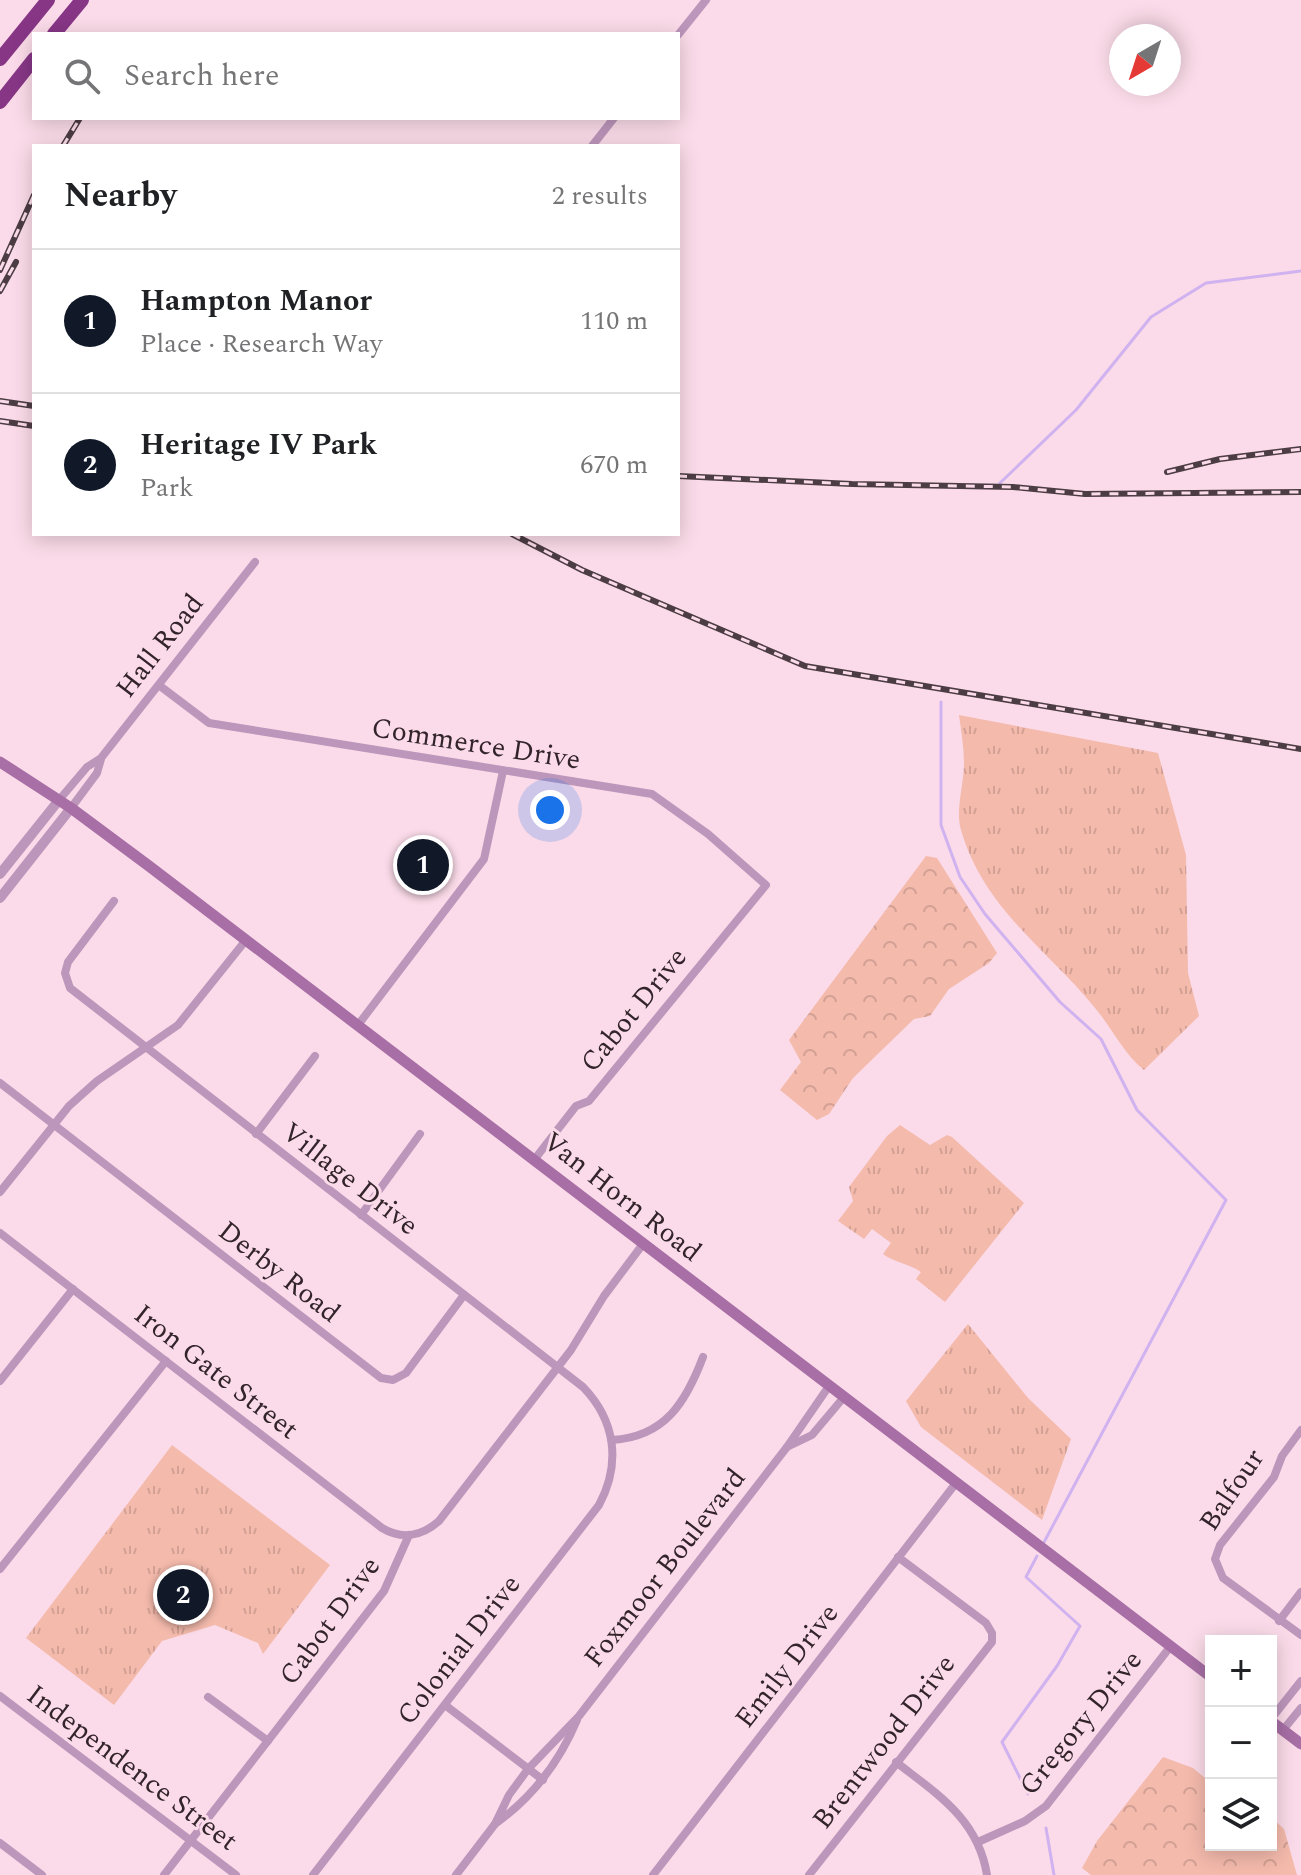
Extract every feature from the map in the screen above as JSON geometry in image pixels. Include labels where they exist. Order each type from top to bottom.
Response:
[{"type":"highway","points":[[0,59],[48,0]]},
{"type":"highway","points":[[56,32],[82,0]]},
{"type":"highway","points":[[0,102],[32,62]]},
{"type":"main road","name":"Van Horn Road","points":[[0,762],[71,808],[246,940],[1205,1673]]},
{"type":"main road","points":[[1277,1725],[1301,1744]]},
{"type":"street","points":[[680,32],[706,0]]},
{"type":"street","points":[[594,144],[612,120]]},
{"type":"street","name":"Hall Road","points":[[0,874],[87,767],[101,758],[160,686],[255,562]]},
{"type":"street","name":"Commerce Drive","points":[[160,686],[209,723],[652,794],[708,834],[766,885]]},
{"type":"street","name":"Hall Road","points":[[0,898],[97,773],[101,758]]},
{"type":"street","points":[[358,1025],[484,859],[503,771]]},
{"type":"street","name":"Cabot Drive","points":[[534,1160],[576,1106],[589,1101],[766,885]]},
{"type":"street","name":"Village Drive","points":[[114,901],[73,956],[65,973],[70,988],[557,1368],[595,1401],[612,1440]]},
{"type":"street","points":[[0,1192],[84,1091],[186,1018],[246,940]]},
{"type":"street","points":[[256,1134],[315,1056]]},
{"type":"street","name":"Derby Road","points":[[0,1083],[381,1378],[393,1380],[406,1373],[464,1295]]},
{"type":"street","points":[[361,1215],[420,1134]]},
{"type":"street","name":"Iron Gate Street","points":[[0,1233],[382,1528],[409,1535]]},
{"type":"street","name":"Cabot Drive","points":[[164,1875],[384,1591],[409,1535],[425,1531],[439,1521],[557,1368],[643,1244]]},
{"type":"street","points":[[0,1381],[73,1289]]},
{"type":"street","points":[[612,1440],[646,1433],[667,1421],[691,1389],[703,1357]]},
{"type":"street","points":[[0,1569],[166,1361]]},
{"type":"street","name":"Foxmoor Boulevard","points":[[456,1875],[495,1824],[509,1795],[528,1769],[579,1716],[787,1447],[829,1386]]},
{"type":"street","name":"Foxmoor Boulevard","points":[[787,1447],[812,1435],[844,1397]]},
{"type":"street","name":"Balfour","points":[[1301,1430],[1282,1456],[1274,1477],[1220,1545],[1215,1559],[1223,1578],[1301,1635]]},
{"type":"street","name":"Colonial Drive","points":[[313,1875],[599,1505],[612,1473],[612,1440]]},
{"type":"street","name":"Emily Drive","points":[[653,1875],[956,1483]]},
{"type":"street","name":"Brentwood Drive","points":[[809,1875],[989,1647],[992,1636],[986,1623],[898,1557]]},
{"type":"street","points":[[1279,1621],[1301,1592]]},
{"type":"street","name":"Gregory Drive","points":[[978,1842],[1025,1821],[1046,1806],[1170,1647]]},
{"type":"street","points":[[1277,1712],[1301,1681]]},
{"type":"street","name":"Independence Street","points":[[0,1696],[236,1875]]},
{"type":"street","points":[[208,1697],[268,1741]]},
{"type":"street","points":[[445,1705],[543,1780]]},
{"type":"street","points":[[1283,1730],[1301,1708]]},
{"type":"street","name":"Foxmoor Boulevard","points":[[495,1824],[520,1805],[543,1780],[568,1741],[579,1716]]},
{"type":"street","points":[[896,1762],[953,1806],[978,1842],[987,1875]]},
{"type":"street","points":[[0,1843],[42,1875]]},
{"type":"green space","points":[[959,715],[1158,753],[1186,855],[1188,973],[1199,1016],[1144,1070],[1076,986],[1018,926],[985,883],[971,858],[959,823],[964,763]]},
{"type":"green space","points":[[926,856],[937,858],[997,953],[989,963],[949,989],[930,1016],[914,1019],[853,1078],[829,1114],[817,1120],[780,1090],[801,1062],[789,1040]]},
{"type":"green space","points":[[900,1125],[930,1145],[947,1135],[952,1137],[1024,1203],[945,1302],[916,1279],[921,1272],[883,1254],[891,1243],[872,1229],[864,1239],[838,1221],[853,1201],[849,1187],[887,1136]]},
{"type":"green space","points":[[968,1324],[1028,1398],[1071,1439],[1042,1520],[921,1427],[906,1401]]},
{"type":"green space","points":[[172,1445],[330,1565],[263,1654],[258,1643],[215,1625],[162,1641],[114,1705],[26,1638]]},
{"type":"green space","points":[[1163,1757],[1193,1768],[1205,1778],[1205,1851],[1277,1851],[1277,1823],[1284,1829],[1297,1875],[1091,1875],[1082,1868],[1097,1841]]},
{"type":"waterway","points":[[1000,483],[1076,410],[1151,317],[1206,283],[1301,271]]},
{"type":"waterway","points":[[941,702],[941,825],[960,877],[985,914],[1060,1002],[1101,1039],[1137,1110],[1226,1200],[1042,1546]]},
{"type":"waterway","points":[[1028,1794],[1002,1742],[1057,1666],[1080,1626],[1026,1577],[1037,1556]]},
{"type":"waterway","points":[[1046,1828],[1054,1875]]},
{"type":"railway","points":[[64,144],[79,120]]},
{"type":"railway","points":[[0,270],[32,199]]},
{"type":"railway","points":[[0,291],[16,262]]},
{"type":"railway","points":[[0,401],[32,406]]},
{"type":"railway","points":[[0,421],[32,426]]},
{"type":"railway","points":[[1167,472],[1220,459],[1301,449]]},
{"type":"railway","points":[[680,476],[1013,487],[1085,494],[1301,492]]},
{"type":"railway","points":[[516,536],[582,570],[805,666],[1301,749]]},
{"type":"place","name":"Hampton Manor","points":[[423,865]]},
{"type":"place","name":"Heritage IV Park","points":[[183,1595]]}]
